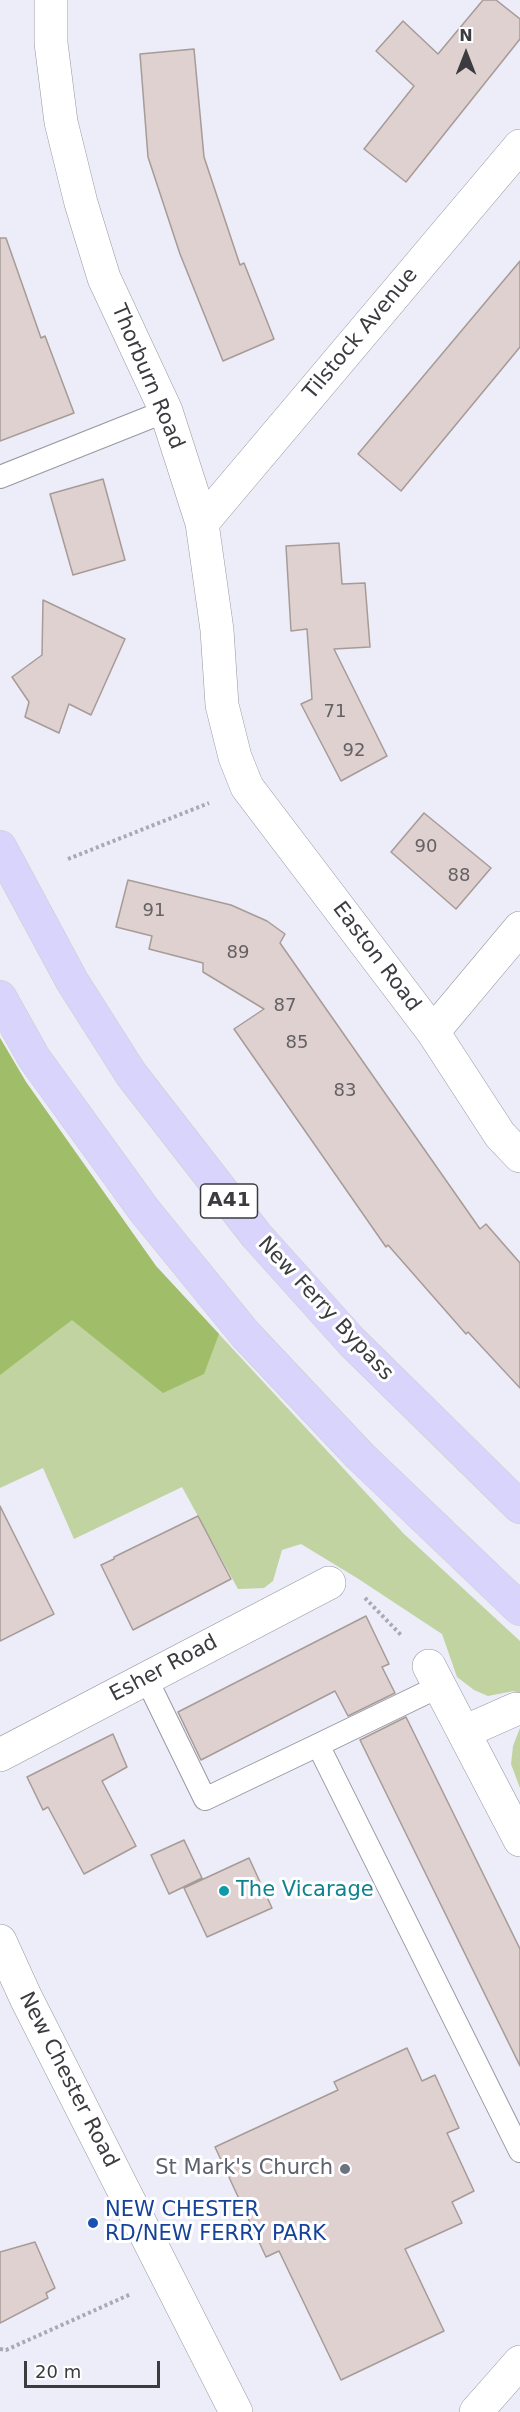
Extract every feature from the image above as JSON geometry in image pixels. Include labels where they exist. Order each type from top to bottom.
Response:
[{"type":"highway","name":"New Ferry Bypass","points":[[0,847],[72,981],[131,1074],[255,1235],[352,1342],[520,1507]]},
{"type":"highway","points":[[0,997],[33,1058],[144,1210],[245,1334],[360,1456],[520,1609]]},
{"type":"street","name":"Thorburn Road","points":[[51,0],[51,43],[61,122],[81,203],[104,278],[166,411],[202,523],[217,630],[222,705],[236,757]]},
{"type":"street","name":"Tilstock Avenue","points":[[202,523],[520,146]]},
{"type":"street","name":"Easton Road","points":[[236,757],[247,788],[433,1032],[500,1135],[520,1156]]},
{"type":"street","points":[[433,1032],[520,928]]},
{"type":"street","name":"Esher Road","points":[[0,1755],[329,1583]]},
{"type":"street","points":[[435,1676],[520,1840]]},
{"type":"street","points":[[464,1732],[516,1709]]},
{"type":"street","name":"New Chester Road","points":[[0,1941],[26,1998],[236,2412]]},
{"type":"street","points":[[476,2412],[520,2362]]},
{"type":"lane","points":[[0,477],[166,411]]},
{"type":"lane","points":[[146,1678],[205,1799],[318,1745],[435,1676]]},
{"type":"lane","points":[[318,1745],[520,2151]]},
{"type":"path","points":[[68,859],[247,788]]},
{"type":"path","points":[[329,1583],[369,1600],[435,1676]]},
{"type":"path","points":[[0,2349],[6,2350],[169,2277]]},
{"type":"green space","points":[[0,1038],[26,1082],[156,1266],[404,1534],[520,1641],[520,1702],[514,1691],[488,1696],[474,1690],[457,1677],[442,1634],[301,1544],[282,1550],[273,1581],[264,1588],[238,1589],[182,1487],[74,1539],[43,1468],[0,1488]]},
{"type":"green space","points":[[0,1038],[26,1082],[156,1266],[219,1334],[204,1374],[163,1393],[72,1320],[0,1375]]},
{"type":"green space","points":[[520,1728],[520,1788],[511,1764],[513,1746]]},
{"type":"building","points":[[483,0],[496,0],[520,19],[520,39],[406,182],[364,149],[414,86],[376,51],[403,21],[438,54]]},
{"type":"building","points":[[194,49],[204,157],[240,265],[244,263],[274,339],[223,361],[180,254],[148,157],[140,54]]},
{"type":"building","points":[[0,238],[6,238],[41,338],[45,336],[74,413],[0,441]]},
{"type":"building","points":[[520,261],[520,347],[401,491],[358,454]]},
{"type":"building","points":[[103,479],[125,560],[73,575],[50,494]]},
{"type":"building","points":[[339,543],[342,584],[365,583],[370,647],[334,649],[387,756],[341,781],[301,704],[312,699],[307,629],[291,631],[286,546]]},
{"type":"building","points":[[43,600],[125,639],[91,715],[69,704],[59,733],[25,717],[29,702],[12,677],[42,655]]},
{"type":"building","points":[[424,813],[491,868],[456,909],[391,852]]},
{"type":"building","points":[[128,880],[231,905],[267,921],[285,934],[280,943],[480,1229],[486,1224],[520,1263],[520,1388],[468,1332],[466,1334],[388,1245],[386,1247],[234,1029],[264,1009],[203,972],[203,963],[149,949],[152,936],[116,927]]},
{"type":"building","points":[[0,1506],[54,1614],[0,1641]]},
{"type":"building","points":[[198,1516],[231,1579],[133,1630],[101,1565]]},
{"type":"building","points":[[366,1616],[389,1664],[382,1667],[395,1693],[348,1716],[335,1691],[201,1760],[178,1712]]},
{"type":"building","points":[[406,1717],[520,1949],[520,2066],[360,1740]]},
{"type":"building","points":[[113,1734],[127,1767],[102,1781],[136,1846],[84,1874],[48,1807],[43,1810],[27,1777]]},
{"type":"building","points":[[184,1840],[202,1878],[169,1894],[151,1855]]},
{"type":"building","name":"The Vicarage","points":[[249,1858],[272,1908],[207,1937],[184,1888]]},
{"type":"building","name":"St Mark's Church","points":[[407,2048],[422,2081],[435,2075],[459,2128],[447,2133],[474,2191],[452,2202],[462,2223],[405,2249],[444,2331],[341,2380],[279,2251],[266,2257],[215,2147],[338,2090],[334,2082]]},
{"type":"building","points":[[35,2242],[55,2288],[46,2293],[48,2298],[0,2323],[0,2252]]},
{"type":"place","name":"The Vicarage","points":[[224,1891]]},
{"type":"place","name":"St Mark's Church","points":[[345,2169]]},
{"type":"place","name":"NEW CHESTER RD/NEW FERRY PARK","points":[[93,2223]]}]
